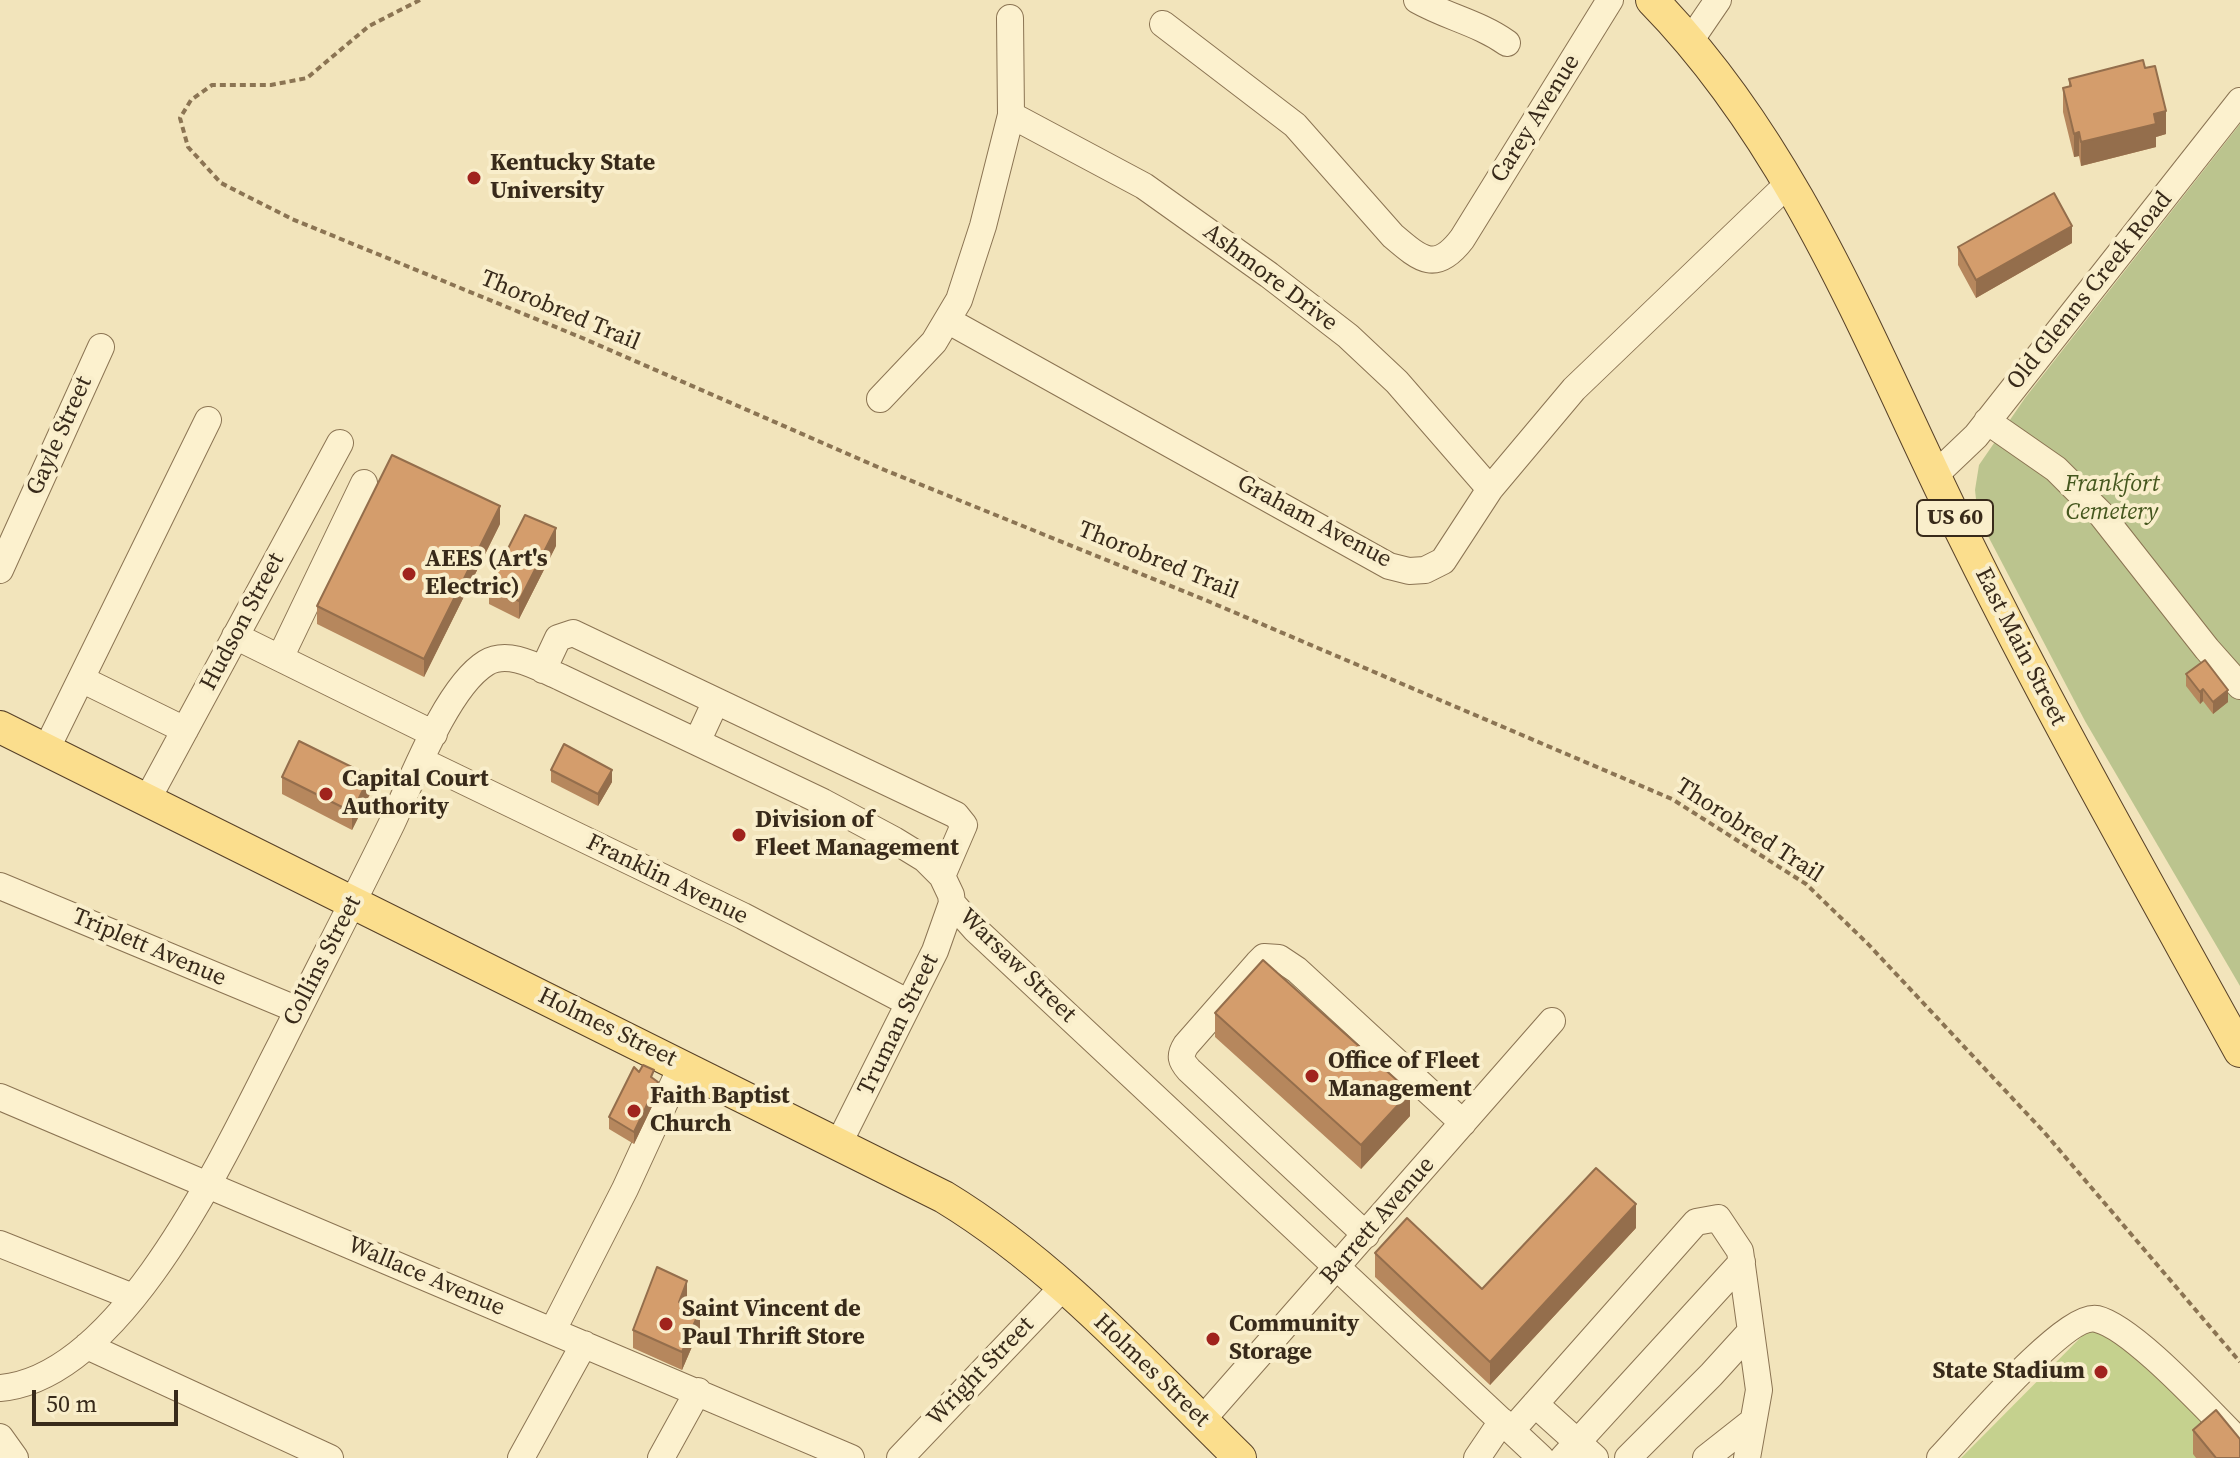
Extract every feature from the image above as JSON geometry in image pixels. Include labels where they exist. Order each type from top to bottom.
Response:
[{"type":"main road","name":"East Main Street","points":[[1652,0],[1718,75],[1790,182],[2026,662],[2240,1051]]},
{"type":"main road","name":"Holmes Street","points":[[0,727],[917,1182],[974,1215],[1063,1287],[1240,1458]]},
{"type":"street","points":[[1417,0],[1442,14],[1462,18],[1487,29],[1507,43]]},
{"type":"street","name":"Carey Avenue","points":[[1163,24],[1295,125],[1408,249],[1422,257],[1439,260],[1451,253],[1462,239],[1610,0]]},
{"type":"street","points":[[1690,41],[1718,0]]},
{"type":"street","points":[[880,399],[934,342],[959,300],[983,226],[1011,115],[1010,18]]},
{"type":"street","name":"Old Glenns Creek Road","points":[[1934,476],[1976,436],[2240,101]]},
{"type":"street","name":"Ashmore Drive","points":[[1011,115],[1144,186],[1348,336],[1397,382],[1490,489]]},
{"type":"street","name":"Graham Avenue","points":[[947,320],[1389,566],[1409,571],[1425,570],[1443,561],[1490,489],[1574,389],[1790,182]]},
{"type":"street","name":"Gayle Street","points":[[0,570],[101,347]]},
{"type":"street","points":[[46,750],[208,420]]},
{"type":"street","points":[[1987,421],[2056,469],[2100,513],[2240,686]]},
{"type":"street","name":"Hudson Street","points":[[147,800],[340,443]]},
{"type":"street","points":[[280,658],[364,483]]},
{"type":"street","points":[[235,636],[434,734],[461,688],[488,661],[503,658],[520,660],[823,802],[925,859],[942,876],[964,825],[956,815],[573,633],[558,638],[543,670]]},
{"type":"street","points":[[81,679],[185,730]]},
{"type":"street","points":[[697,742],[716,701]]},
{"type":"street","name":"Collins Street","points":[[0,1388],[26,1384],[87,1346],[133,1297],[166,1254],[208,1186],[354,903],[434,734]]},
{"type":"street","name":"Franklin Avenue","points":[[422,761],[743,916],[909,1003]]},
{"type":"street","name":"Warsaw Street","points":[[942,876],[952,903],[1037,988],[1339,1266],[1541,1458]]},
{"type":"street","name":"Triplett Avenue","points":[[0,886],[298,1010]]},
{"type":"street","name":"Truman Street","points":[[839,1143],[935,951],[952,903]]},
{"type":"street","points":[[1366,1235],[1189,1070],[1181,1054],[1196,1034],[1264,957],[1279,958],[1297,970],[1463,1123]]},
{"type":"street","name":"Barrett Avenue","points":[[1202,1420],[1552,1021]]},
{"type":"street","points":[[553,1330],[625,1189],[682,1065]]},
{"type":"street","name":"Wallace Avenue","points":[[0,1097],[851,1458]]},
{"type":"street","points":[[1477,1458],[1507,1426],[1535,1404],[1696,1222],[1718,1218],[1740,1251],[1759,1390],[1747,1458]]},
{"type":"street","points":[[0,1244],[133,1297]]},
{"type":"street","points":[[1535,1404],[1578,1453],[1742,1262]]},
{"type":"street","name":"Wright Street","points":[[900,1458],[1063,1287]]},
{"type":"street","points":[[1940,1458],[2045,1348],[2080,1321],[2096,1319],[2131,1336],[2240,1442]]},
{"type":"street","points":[[1628,1458],[1751,1331]]},
{"type":"street","points":[[521,1458],[584,1344]]},
{"type":"street","points":[[87,1346],[330,1458]]},
{"type":"street","points":[[661,1458],[698,1391]]},
{"type":"street","points":[[1706,1458],[1753,1421]]},
{"type":"street","points":[[0,1437],[15,1458]]},
{"type":"path","name":"Thorobred Trail","points":[[420,0],[369,26],[307,78],[271,85],[212,85],[191,100],[180,118],[188,147],[221,183],[292,219],[580,337],[887,471],[1203,599],[1672,799],[1806,884],[1868,944],[2044,1132],[2240,1362]]},
{"type":"green space","name":"Frankfort Cemetery","points":[[2240,124],[2240,986],[2085,721],[1978,517],[1975,490],[1979,465],[2025,398]]},
{"type":"green space","name":"State Stadium","points":[[2090,1328],[2125,1343],[2184,1400],[2237,1458],[1961,1458]]},
{"type":"building","points":[[2143,60],[2145,68],[2155,66],[2166,111],[2154,114],[2156,124],[2081,142],[2079,132],[2074,134],[2063,88],[2071,86],[2069,79]]},
{"type":"building","points":[[2054,193],[2072,226],[1976,280],[1958,247]]},
{"type":"building","name":"AEES (Art's Electric)","points":[[392,455],[500,506],[424,659],[317,606]]},
{"type":"building","points":[[525,515],[556,528],[519,601],[489,586]]},
{"type":"building","points":[[2205,660],[2228,690],[2213,702],[2203,689],[2200,692],[2186,674]]},
{"type":"building","points":[[299,741],[370,776],[352,812],[282,777]]},
{"type":"building","points":[[564,744],[612,770],[598,794],[551,770]]},
{"type":"building","name":"Office of Fleet Management","points":[[1263,960],[1410,1092],[1361,1145],[1215,1013]]},
{"type":"building","name":"Faith Baptist Church","points":[[643,1065],[654,1070],[651,1077],[658,1082],[634,1132],[609,1117],[634,1067],[639,1072]]},
{"type":"building","points":[[1596,1168],[1636,1204],[1490,1362],[1375,1253],[1407,1218],[1482,1289]]},
{"type":"building","name":"Saint Vincent de Paul Thrift Store","points":[[657,1267],[687,1281],[679,1302],[700,1310],[682,1352],[633,1330]]},
{"type":"building","points":[[2216,1410],[2240,1439],[2240,1458],[2216,1458],[2193,1430]]},
{"type":"place","name":"Kentucky State University","points":[[474,178]]},
{"type":"place","name":"AEES (Art's Electric)","points":[[409,574]]},
{"type":"place","name":"Capital Court Authority","points":[[326,794]]},
{"type":"place","name":"Division of Fleet Management","points":[[739,835]]},
{"type":"place","name":"Office of Fleet Management","points":[[1312,1076]]},
{"type":"place","name":"Faith Baptist Church","points":[[634,1111]]},
{"type":"place","name":"Saint Vincent de Paul Thrift Store","points":[[666,1324]]},
{"type":"place","name":"Community Storage","points":[[1213,1339]]},
{"type":"place","name":"State Stadium","points":[[2101,1372]]}]
